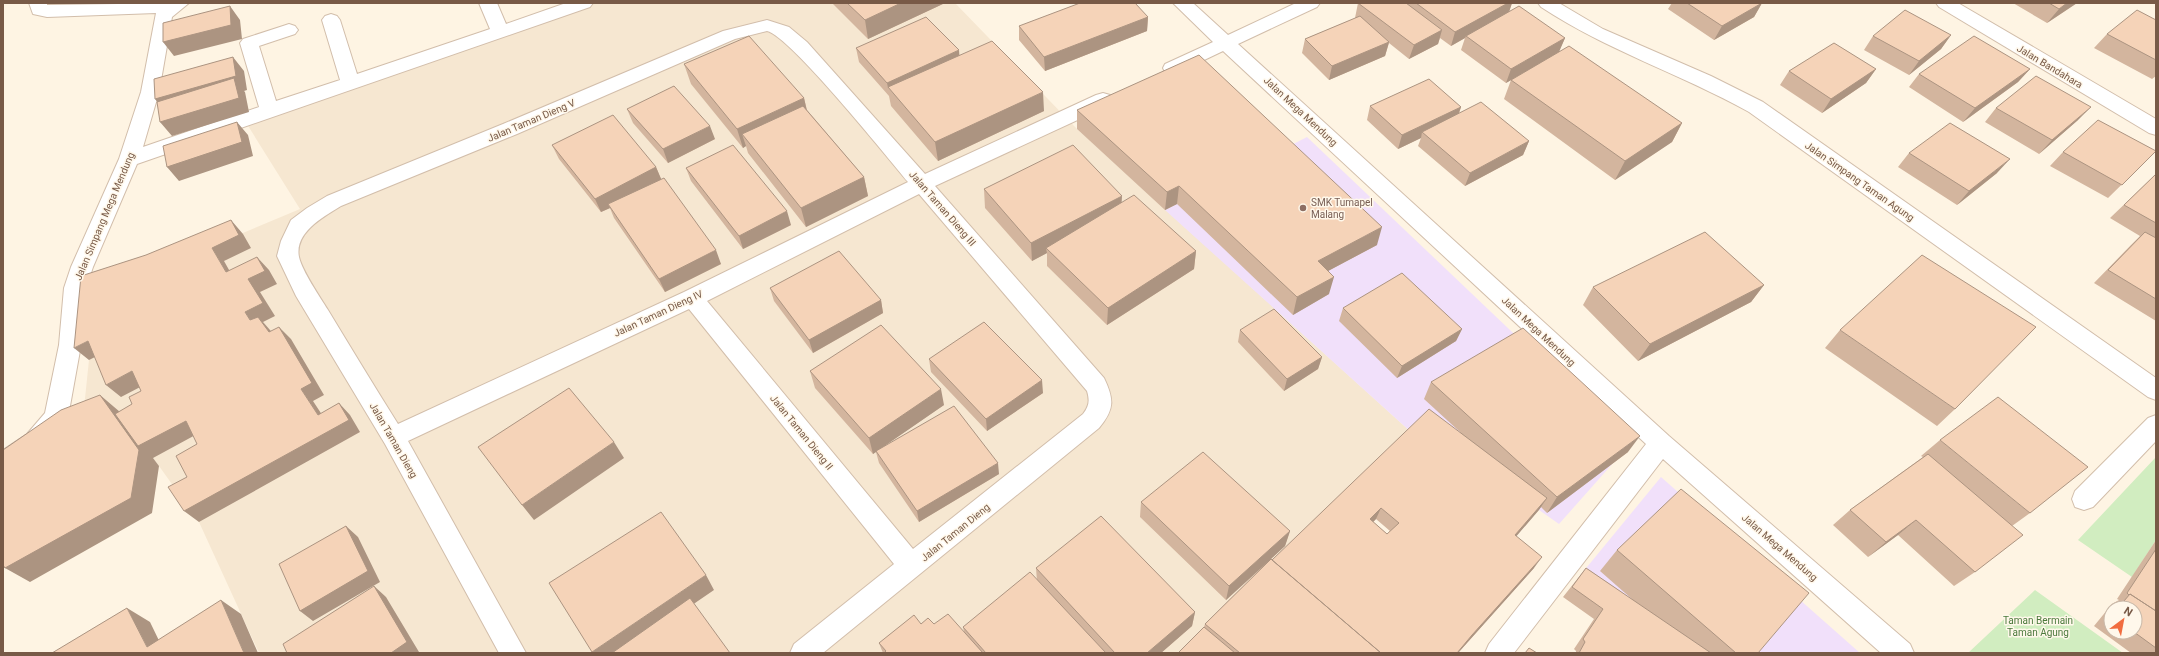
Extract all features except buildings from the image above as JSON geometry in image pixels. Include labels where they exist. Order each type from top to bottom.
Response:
[{"type":"street","points":[[38,3],[39,10],[83,7],[176,5]]},
{"type":"street","points":[[488,3],[500,32]]},
{"type":"street","points":[[129,159],[584,3]]},
{"type":"street","name":"Jalan Mega Mendung","points":[[1182,3],[1227,42],[1661,443],[1901,653]]},
{"type":"street","points":[[1155,76],[1311,3]]},
{"type":"street","name":"Jalan Simpang Taman Agung","points":[[1547,3],[1564,16],[1594,32],[1707,81],[1756,107],[2156,390]]},
{"type":"street","name":"Jalan Bandahara","points":[[1945,3],[2156,128]]},
{"type":"street","name":"Jalan Simpang Mega Mendung","points":[[3,463],[35,441],[56,417],[70,345],[75,288],[82,267],[129,159],[150,92],[163,17],[165,12],[176,5]]},
{"type":"street","points":[[331,20],[350,83]]},
{"type":"street","name":"Jalan Taman Dieng III","points":[[769,24],[782,29],[812,58],[922,184],[1096,385],[1101,394],[1101,405]]},
{"type":"street","name":"Jalan Taman Dieng V","points":[[298,226],[314,212],[334,201],[510,129],[729,35],[754,25],[769,24]]},
{"type":"street","points":[[269,110],[246,65],[249,43],[290,30]]},
{"type":"street","points":[[150,92],[172,86]]},
{"type":"street","name":"Jalan Taman Dieng IV","points":[[393,437],[692,298],[922,184],[1119,92]]},
{"type":"street","name":"Jalan Taman Dieng","points":[[298,226],[291,241],[288,256],[304,290],[393,437],[513,653]]},
{"type":"street","name":"Jalan Taman Dieng II","points":[[692,298],[912,566]]},
{"type":"street","name":"Jalan Taman Dieng","points":[[803,653],[1091,421],[1099,412],[1101,405]]},
{"type":"street","points":[[2084,499],[2156,425]]},
{"type":"street","points":[[1498,653],[1661,443]]},
{"type":"shaded area","points":[[592,3],[955,3],[1077,129],[1412,433],[1186,653],[259,653],[199,522],[153,458],[82,427],[89,360],[159,268],[300,209],[245,121]]},
{"type":"shaded area","points":[[1307,137],[1630,444],[1559,524],[1539,510],[1412,433],[1165,210]]},
{"type":"shaded area","points":[[1661,477],[1860,653],[1686,653],[1578,578]]},
{"type":"green space","points":[[2156,457],[2156,540],[2132,577],[2078,540]]},
{"type":"green space","name":"Taman Bermain Taman Agung","points":[[2035,590],[2123,653],[1968,653]]},
{"type":"place","name":"SMK Tumapel Malang","points":[[1303,208]]}]
